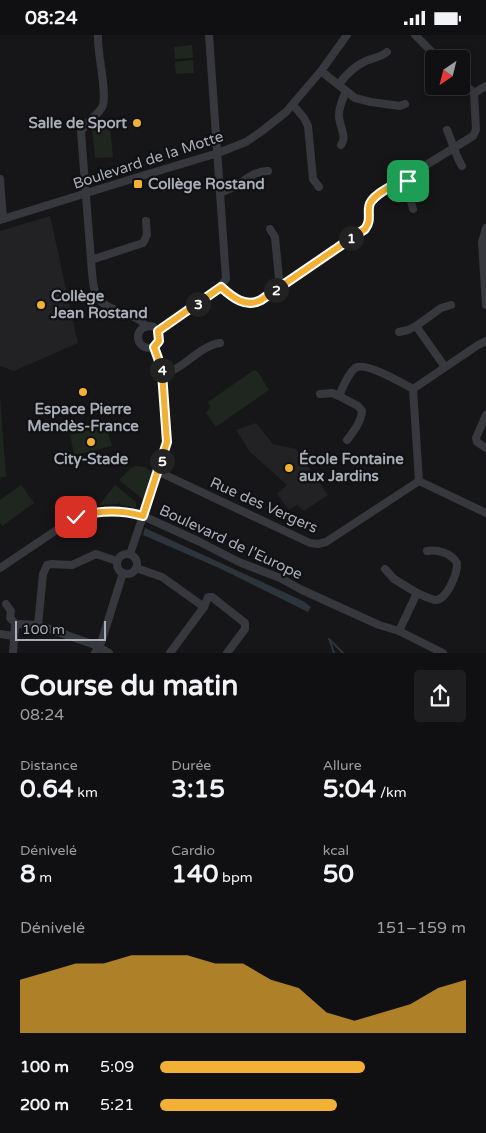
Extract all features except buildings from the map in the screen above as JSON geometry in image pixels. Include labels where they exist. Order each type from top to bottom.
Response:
[{"type":"street","points":[[98,35],[102,106],[99,112],[85,124],[81,132],[94,291],[101,302],[141,321],[146,327]]},
{"type":"street","points":[[158,331],[221,287],[226,276],[209,35]]},
{"type":"street","name":"Boulevard de la Motte","points":[[2,220],[135,177],[218,153],[246,142],[293,105],[347,35]]},
{"type":"street","points":[[415,35],[430,50]]},
{"type":"street","points":[[339,84],[354,67],[386,52]]},
{"type":"street","points":[[321,71],[355,98],[400,106],[405,104]]},
{"type":"street","points":[[474,93],[486,86]]},
{"type":"street","points":[[221,287],[237,300],[252,303],[261,300],[365,229],[369,221],[369,206],[372,200],[472,136],[475,132],[474,93],[470,89]]},
{"type":"street","points":[[341,145],[344,135],[339,119],[339,111],[346,91]]},
{"type":"street","points":[[293,105],[308,126],[313,179],[319,187]]},
{"type":"street","points":[[447,130],[455,147],[458,161],[462,166]]},
{"type":"street","points":[[221,192],[229,191],[258,172],[268,171]]},
{"type":"street","points":[[394,173],[406,178],[410,186],[410,201],[413,209]]},
{"type":"street","points":[[0,179],[2,220]]},
{"type":"street","points":[[91,260],[143,243],[147,235],[146,221]]},
{"type":"street","points":[[486,228],[482,242],[486,305]]},
{"type":"street","points":[[270,229],[276,237],[280,279],[283,285]]},
{"type":"street","points":[[399,332],[416,326],[441,307],[451,305]]},
{"type":"street","points":[[416,326],[445,367]]},
{"type":"street","points":[[146,327],[153,327],[158,331],[159,341],[154,347],[144,347],[139,342],[138,335],[146,327]]},
{"type":"street","points":[[413,389],[486,341]]},
{"type":"street","points":[[162,373],[170,371],[210,344],[220,343]]},
{"type":"street","points":[[130,555],[159,472],[167,442],[162,373],[154,347]]},
{"type":"street","points":[[339,396],[349,376],[354,369],[360,366],[369,368],[413,389]]},
{"type":"street","points":[[413,389],[419,481],[486,513]]},
{"type":"street","points":[[320,395],[332,393],[358,406],[362,411],[355,429],[347,440]]},
{"type":"street","points":[[486,415],[476,437],[479,445],[486,448]]},
{"type":"street","name":"Rue des Vergers","points":[[159,472],[310,543],[318,544],[333,537],[419,481]]},
{"type":"street","name":"Boulevard de l'Europe","points":[[0,568],[76,517],[95,512],[127,512],[143,516],[239,562],[280,578],[302,590],[380,625],[399,631],[443,653]]},
{"type":"street","points":[[386,569],[394,579],[417,593],[434,600],[441,599],[447,591],[457,569],[456,562],[452,557],[435,550],[427,551]]},
{"type":"street","points":[[38,625],[43,571],[47,565],[72,565],[96,554],[117,561]]},
{"type":"street","points":[[123,554],[130,555],[137,561],[136,568],[130,574],[123,573],[118,569],[117,561],[123,554]]},
{"type":"street","points":[[136,568],[162,577],[204,607]]},
{"type":"street","points":[[97,650],[123,573]]},
{"type":"street","points":[[399,631],[417,593]]},
{"type":"street","points":[[170,653],[204,607],[208,597],[212,597],[246,623],[245,629],[227,653]]},
{"type":"street","points":[[6,604],[11,611],[10,618],[16,625]]},
{"type":"street","points":[[16,625],[38,625],[97,650],[109,653]]},
{"type":"street","points":[[13,653],[16,625]]},
{"type":"street","points":[[0,634],[14,635]]},
{"type":"shaded area","points":[[192,45],[193,58],[175,59],[174,47]]},
{"type":"shaded area","points":[[193,60],[194,73],[176,74],[175,62]]},
{"type":"shaded area","points":[[110,127],[113,157],[95,158],[92,128]]},
{"type":"shaded area","points":[[50,216],[78,343],[14,371],[0,366],[0,231]]},
{"type":"shaded area","points":[[254,370],[258,372],[269,390],[216,427],[206,413],[210,407],[208,402]]},
{"type":"shaded area","points":[[0,396],[6,477],[0,477]]},
{"type":"shaded area","name":"École Fontaine aux Jardins","points":[[256,423],[273,444],[296,449],[328,495],[304,511],[297,505],[289,510],[277,494],[287,485],[250,452],[236,430]]},
{"type":"shaded area","name":"City-Stade","points":[[106,426],[112,446],[74,454],[70,435]]},
{"type":"shaded area","points":[[136,466],[145,467],[152,472],[144,500],[119,480],[131,468]]},
{"type":"shaded area","points":[[21,485],[34,503],[2,526],[0,523],[0,500]]},
{"type":"shaded area","points":[[115,485],[136,502],[136,508],[120,505],[119,502],[118,504],[99,505]]},
{"type":"shaded area","points":[[145,528],[303,601],[311,607],[308,612],[219,568],[143,535]]},
{"type":"waterway","points":[[329,639],[343,653]]},
{"type":"waterway","points":[[330,641],[334,653]]},
{"type":"place","name":"Salle de Sport","points":[[137,123]]},
{"type":"place","name":"Collège Rostand","points":[[138,184]]},
{"type":"place","name":"Collège Jean Rostand","points":[[41,305]]},
{"type":"place","name":"Espace Pierre Mendès-France","points":[[83,392]]},
{"type":"place","name":"City-Stade","points":[[91,442]]},
{"type":"place","name":"École Fontaine aux Jardins","points":[[289,468]]},
{"type":"route","points":[[76,517],[107,511],[127,512],[143,516],[167,446],[162,373],[154,347],[158,344],[160,338],[158,331],[221,287],[237,300],[245,303],[258,302],[365,229],[370,219],[369,206],[373,198],[406,178],[408,181]]}]
